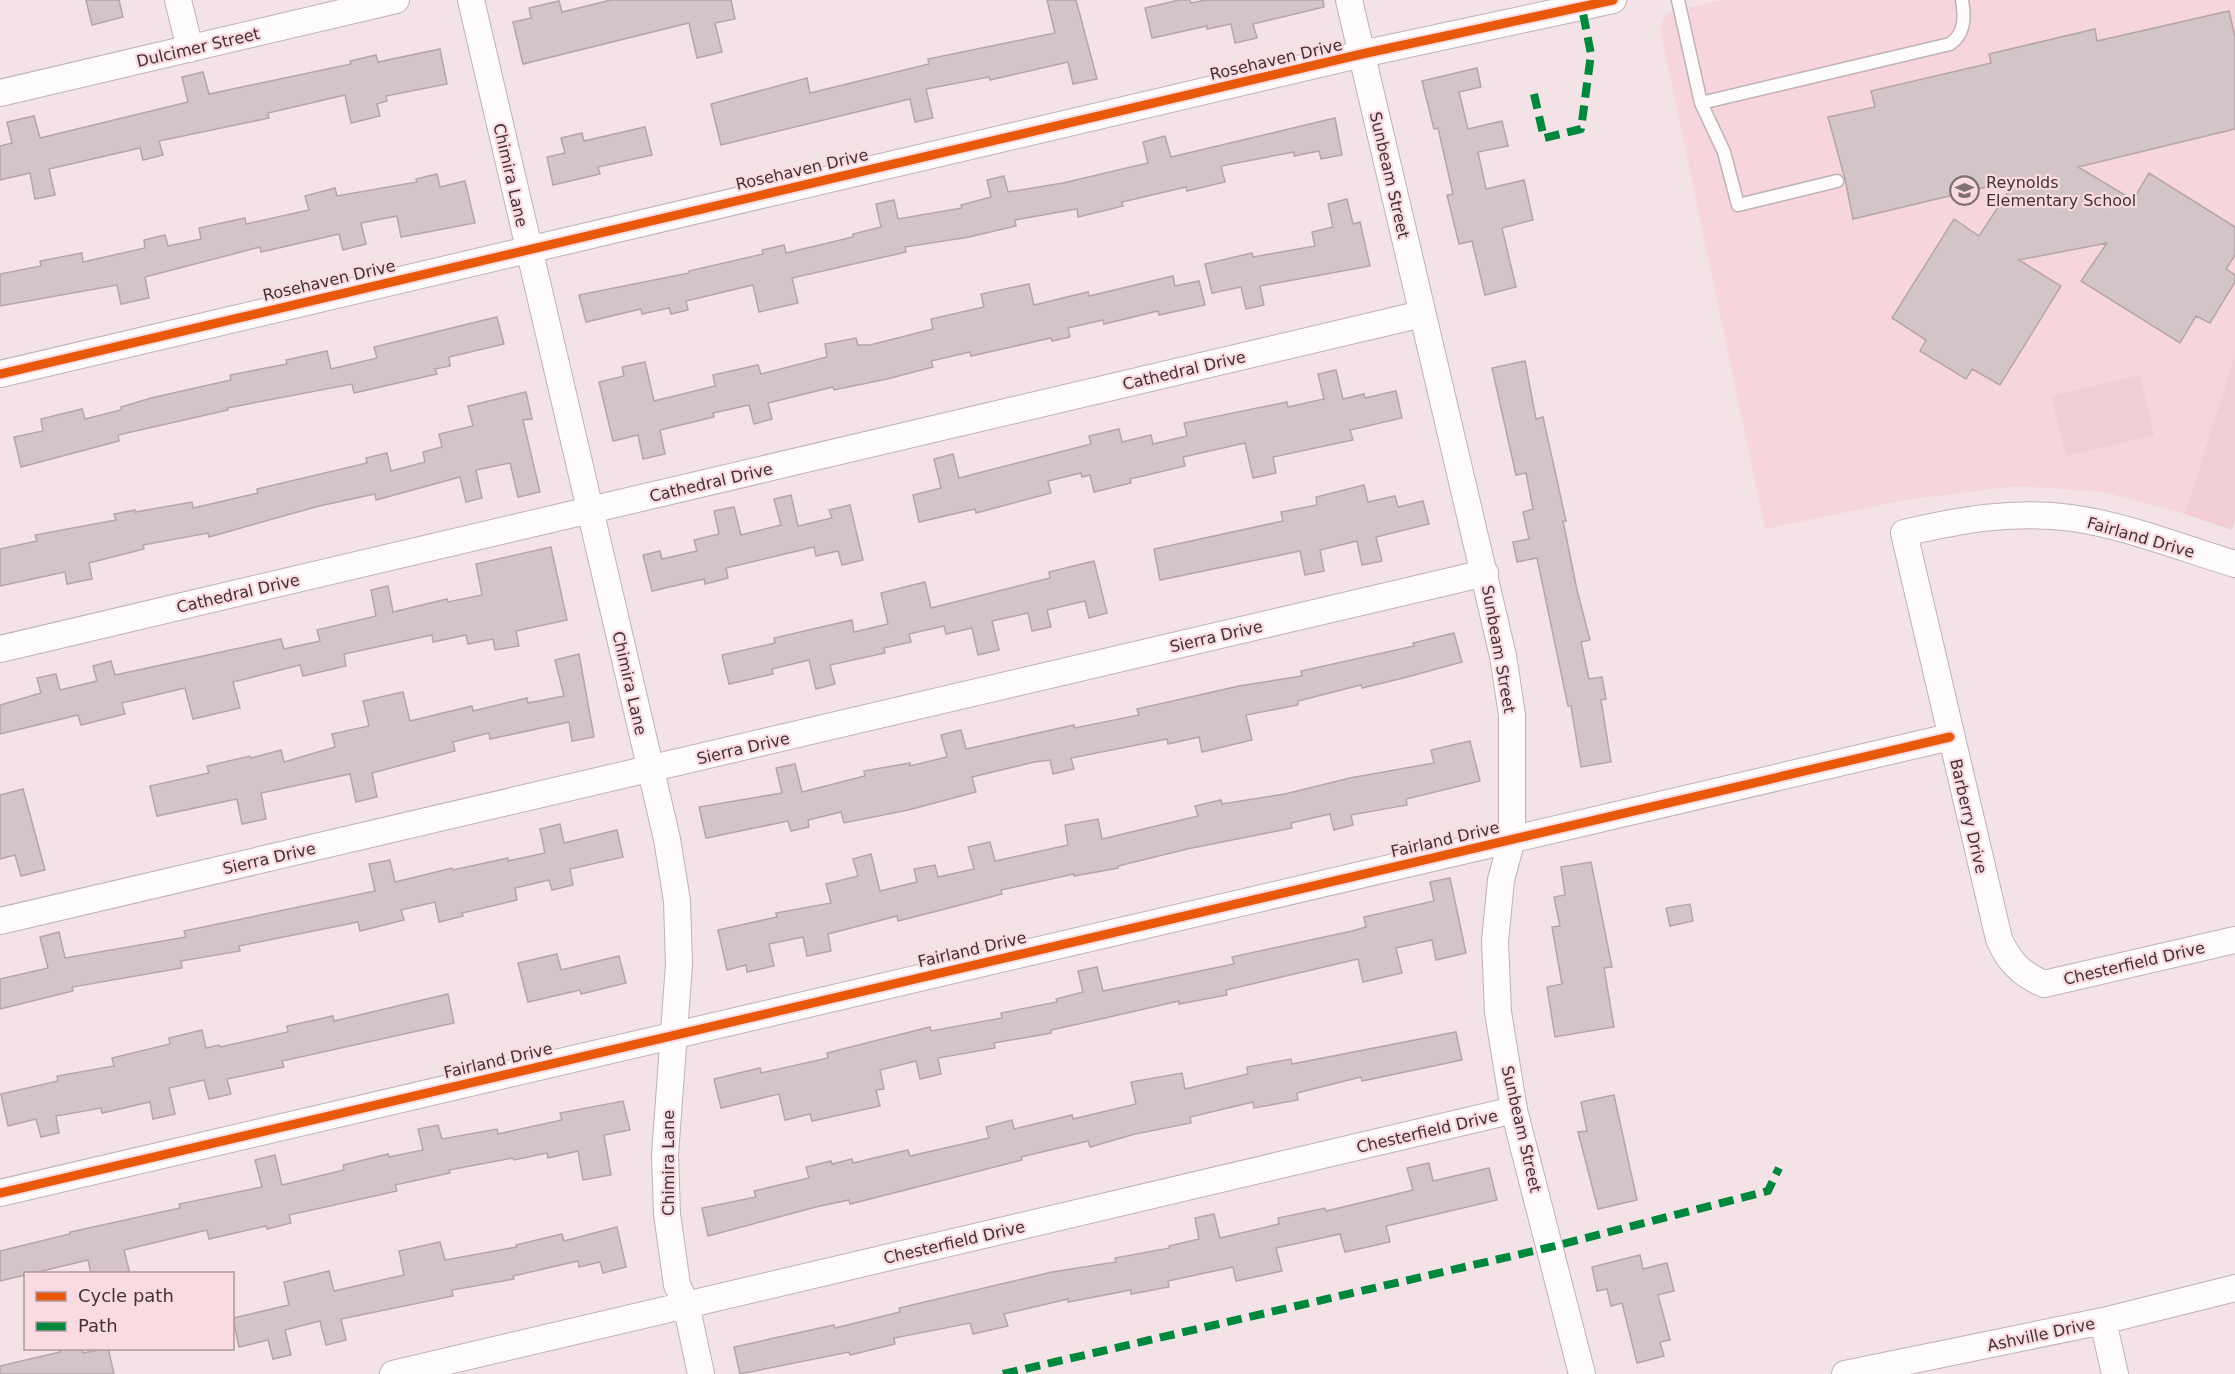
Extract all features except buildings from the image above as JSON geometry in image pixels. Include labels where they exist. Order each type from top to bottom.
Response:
[{"type":"street","points":[[178,0],[190,49]]},
{"type":"street","name":"Dulcimer Street","points":[[0,93],[396,0]]},
{"type":"street","name":"Chimira Lane","points":[[471,0],[667,839],[677,901],[679,964],[676,1034],[665,1155],[667,1214],[677,1285],[686,1304],[702,1374]]},
{"type":"street","name":"Sunbeam Street","points":[[1349,0],[1485,573],[1512,715],[1512,839],[1501,880],[1495,941],[1498,1012],[1514,1110],[1582,1374]]},
{"type":"street","name":"Rosehaven Drive","points":[[0,374],[528,248],[1362,54],[1613,0]]},
{"type":"street","name":"Cathedral Drive","points":[[0,649],[1422,314]]},
{"type":"street","name":"Fairland Drive","points":[[1904,533],[1982,518],[2028,516],[2071,518],[2101,524],[2235,564]]},
{"type":"street","name":"Barberry Drive","points":[[1904,533],[1999,939],[2006,956],[2018,970],[2034,979]]},
{"type":"street","name":"Sierra Drive","points":[[0,921],[1485,573]]},
{"type":"street","name":"Fairland Drive","points":[[0,1193],[1950,736]]},
{"type":"street","name":"Chesterfield Drive","points":[[2034,979],[2044,984],[2235,940]]},
{"type":"street","name":"Chesterfield Drive","points":[[393,1374],[1514,1110]]},
{"type":"street","name":"Ashville Drive","points":[[1845,1374],[2103,1321],[2235,1288]]},
{"type":"street","points":[[2103,1321],[2115,1374]]},
{"type":"lane","points":[[1678,0],[1701,103],[1724,152],[1738,206],[1837,181]]},
{"type":"lane","points":[[1701,103],[1950,44],[1956,40],[1965,21],[1962,0]]},
{"type":"shaded area","name":"Reynolds Elementary School","points":[[1721,0],[2235,0],[2235,355],[2185,514],[2104,492],[2016,486],[1904,500],[1765,529],[1660,28],[1667,13]]},
{"type":"shaded area","points":[[2235,355],[2235,521],[2232,530],[2185,514]]},
{"type":"shaded area","points":[[2140,375],[2154,435],[2066,456],[2051,396]]},
{"type":"marked path","points":[[1534,94],[1544,138],[1581,129],[1591,54],[1581,3]]},
{"type":"marked path","points":[[1003,1374],[1551,1247],[1768,1191],[1779,1168]]},
{"type":"cycle path","points":[[0,374],[1362,54],[1613,0]]},
{"type":"cycle path","points":[[0,1193],[1950,737]]},
{"type":"place","name":"Reynolds Elementary School","points":[[1965,191]]}]
